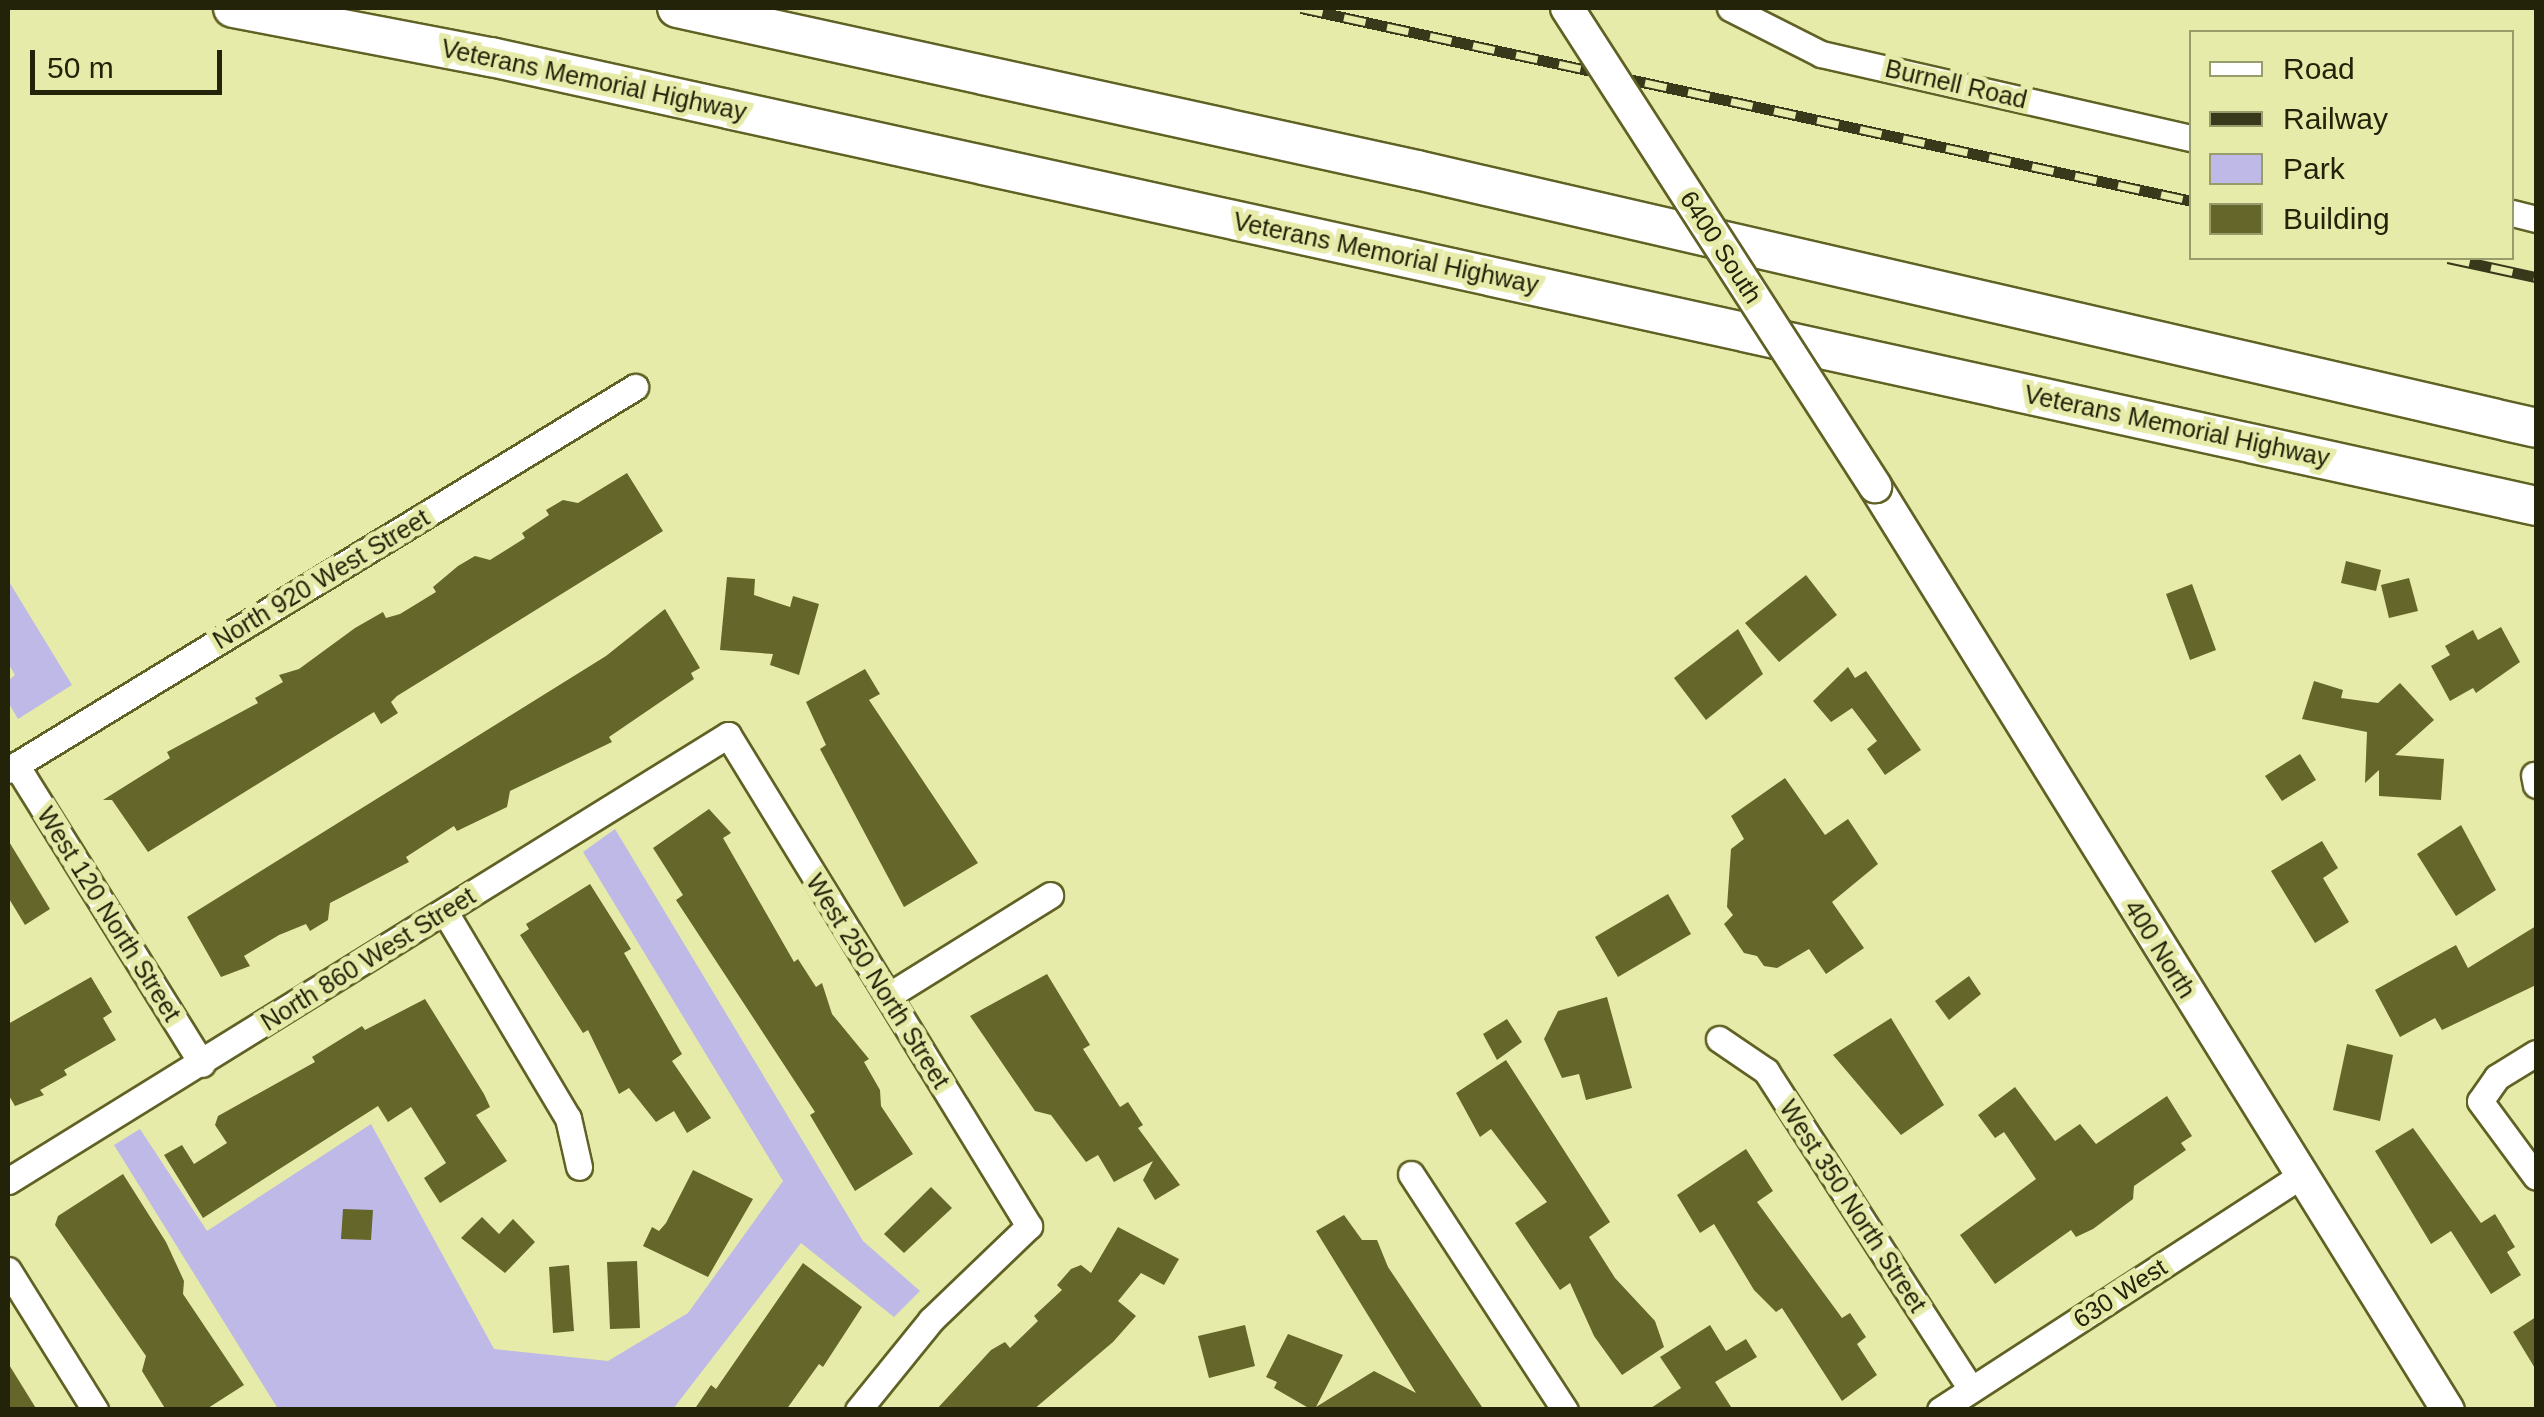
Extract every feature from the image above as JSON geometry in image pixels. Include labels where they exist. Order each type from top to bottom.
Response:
[{"type":"highway","name":"Veterans Memorial Highway","points":[[234,8],[491,57],[2536,506]]},
{"type":"highway","points":[[676,8],[1418,170],[2536,428]]},
{"type":"main road","name":"6400 South","points":[[1567,8],[1875,486]]},
{"type":"main road","name":"400 North","points":[[1875,486],[2448,1410]]},
{"type":"street","name":"Burnell Road","points":[[1730,8],[1821,54],[2189,137]]},
{"type":"street","name":"North 920 West Street","points":[[12,768],[636,387]]},
{"type":"street","name":"North 860 West Street","points":[[8,1181],[728,736]]},
{"type":"street","name":"West 250 North Street","points":[[728,736],[1029,1226],[930,1320],[858,1410]]},
{"type":"street","name":"West 120 North Street","points":[[12,768],[202,1064]]},
{"type":"street","points":[[888,996],[1050,895]]},
{"type":"street","points":[[444,912],[568,1118],[579,1167]]},
{"type":"street","name":"West 350 North Street","points":[[1719,1039],[1766,1072],[1972,1389]]},
{"type":"street","points":[[2536,1053],[2497,1077],[2480,1101],[2536,1177]]},
{"type":"street","points":[[1411,1174],[1565,1410]]},
{"type":"street","name":"630 West","points":[[1940,1410],[2300,1176]]},
{"type":"street","points":[[8,1270],[95,1410]]},
{"type":"green space","points":[[8,580],[72,685],[18,719],[8,702],[8,681],[15,675],[8,663]]},
{"type":"green space","points":[[615,829],[863,1241],[920,1291],[894,1317],[801,1243],[673,1409],[278,1409],[114,1145],[140,1129],[207,1231],[371,1124],[494,1349],[608,1361],[688,1313],[783,1181],[583,852]]},
{"type":"building","points":[[627,473],[663,531],[397,696],[391,702],[398,713],[381,724],[374,712],[148,852],[112,800],[103,800],[170,758],[167,752],[258,703],[255,698],[283,682],[279,675],[299,669],[383,612],[386,618],[400,614],[436,592],[433,587],[475,556],[490,560],[525,538],[522,533],[563,500],[578,503]]},
{"type":"building","points":[[2346,561],[2381,570],[2376,591],[2341,583]]},
{"type":"building","points":[[1806,575],[1837,615],[1779,662],[1745,623]]},
{"type":"building","points":[[727,577],[755,579],[754,595],[790,607],[793,596],[819,604],[799,675],[770,665],[773,654],[720,650]]},
{"type":"building","points":[[2409,578],[2418,611],[2389,618],[2381,585]]},
{"type":"building","points":[[2192,584],[2216,650],[2190,660],[2166,594]]},
{"type":"building","points":[[665,609],[700,668],[691,673],[694,679],[609,737],[612,742],[510,791],[507,807],[457,831],[454,826],[406,857],[409,862],[330,903],[328,920],[310,931],[306,924],[279,935],[244,956],[250,966],[221,977],[187,917],[606,656]]},
{"type":"building","points":[[2501,627],[2520,662],[2476,693],[2473,688],[2450,701],[2431,666],[2450,655],[2445,646],[2473,630],[2478,640]]},
{"type":"building","points":[[1738,629],[1763,674],[1706,720],[1674,678]]},
{"type":"building","points":[[1848,667],[1855,678],[1866,671],[1921,750],[1885,775],[1867,749],[1877,741],[1852,708],[1831,722],[1813,701]]},
{"type":"building","points":[[865,669],[880,694],[869,700],[978,863],[904,907],[820,749],[826,745],[806,702]]},
{"type":"building","points":[[2314,681],[2343,690],[2341,698],[2378,703],[2400,683],[2434,720],[2395,755],[2444,759],[2441,800],[2379,796],[2379,770],[2365,783],[2367,732],[2302,719]]},
{"type":"building","points":[[2300,754],[2316,780],[2282,801],[2265,776]]},
{"type":"building","points":[[1785,778],[1825,835],[1848,819],[1878,864],[1832,902],[1864,948],[1826,974],[1809,949],[1777,968],[1764,966],[1757,956],[1744,953],[1724,924],[1733,915],[1727,907],[1731,849],[1744,839],[1731,816]]},
{"type":"building","points":[[709,809],[731,833],[723,838],[794,962],[798,959],[816,987],[822,983],[832,1014],[869,1059],[864,1062],[880,1090],[881,1106],[913,1154],[855,1191],[810,1115],[815,1112],[676,900],[683,895],[653,848]]},
{"type":"building","points":[[2461,825],[2496,890],[2456,916],[2417,854]]},
{"type":"building","points":[[8,840],[50,909],[25,925],[8,897]]},
{"type":"building","points":[[2322,841],[2338,868],[2323,878],[2349,922],[2315,943],[2271,871]]},
{"type":"building","points":[[590,884],[631,949],[624,953],[682,1054],[672,1061],[711,1118],[687,1133],[674,1111],[656,1122],[629,1088],[619,1094],[588,1030],[583,1033],[520,935],[529,929],[526,924]]},
{"type":"building","points":[[1668,894],[1691,934],[1618,977],[1595,937]]},
{"type":"building","points":[[2536,926],[2536,985],[2442,1030],[2435,1018],[2400,1037],[2375,990],[2456,945],[2468,968]]},
{"type":"building","points":[[1047,974],[1090,1045],[1083,1049],[1120,1107],[1128,1102],[1143,1125],[1138,1128],[1180,1185],[1155,1200],[1143,1180],[1153,1161],[1114,1182],[1098,1155],[1086,1162],[1051,1115],[1035,1111],[970,1016]]},
{"type":"building","points":[[1969,976],[1981,994],[1949,1020],[1935,1001]]},
{"type":"building","points":[[91,977],[112,1012],[103,1018],[116,1040],[64,1070],[67,1075],[40,1090],[44,1095],[15,1106],[8,1094],[8,1024]]},
{"type":"building","points":[[1607,997],[1632,1088],[1586,1100],[1579,1074],[1562,1078],[1544,1039],[1558,1011]]},
{"type":"building","points":[[425,999],[484,1094],[490,1107],[476,1115],[507,1161],[440,1203],[424,1178],[446,1163],[411,1107],[388,1122],[378,1106],[203,1218],[164,1155],[182,1145],[194,1164],[227,1143],[215,1125],[218,1116],[315,1062],[312,1057],[362,1026],[365,1030]]},
{"type":"building","points":[[1891,1018],[1944,1105],[1901,1135],[1833,1055]]},
{"type":"building","points":[[1507,1019],[1522,1042],[1497,1060],[1483,1034]]},
{"type":"building","points":[[2347,1044],[2393,1055],[2380,1121],[2333,1110]]},
{"type":"building","points":[[1506,1060],[1610,1222],[1589,1237],[1615,1278],[1655,1321],[1664,1347],[1622,1375],[1594,1336],[1570,1283],[1560,1290],[1515,1223],[1547,1202],[1491,1129],[1480,1137],[1456,1093]]},
{"type":"building","points":[[2015,1087],[2055,1141],[2080,1124],[2096,1144],[2167,1096],[2192,1136],[2181,1143],[2186,1150],[2134,1186],[2133,1199],[2093,1229],[2076,1237],[2071,1230],[1995,1284],[1960,1235],[2036,1179],[2004,1132],[1995,1138],[1978,1115]]},
{"type":"building","points":[[2413,1128],[2481,1223],[2495,1214],[2515,1247],[2507,1252],[2521,1275],[2491,1294],[2451,1231],[2431,1244],[2375,1151]]},
{"type":"building","points":[[1746,1149],[1773,1191],[1757,1202],[1842,1318],[1850,1313],[1866,1337],[1857,1344],[1877,1375],[1842,1401],[1782,1308],[1776,1312],[1754,1290],[1714,1224],[1700,1233],[1677,1195]]},
{"type":"building","points":[[693,1170],[753,1199],[708,1277],[643,1246],[652,1227],[659,1231],[666,1223]]},
{"type":"building","points":[[123,1174],[166,1242],[184,1281],[183,1294],[244,1385],[205,1410],[166,1410],[142,1371],[146,1356],[55,1225],[58,1216]]},
{"type":"building","points":[[931,1187],[952,1208],[904,1253],[884,1234]]},
{"type":"building","points":[[343,1209],[373,1210],[371,1240],[341,1239]]},
{"type":"building","points":[[1344,1215],[1362,1240],[1377,1240],[1388,1267],[1484,1410],[1312,1410],[1274,1388],[1277,1382],[1266,1377],[1288,1334],[1343,1355],[1316,1407],[1374,1371],[1416,1393],[1316,1231]]},
{"type":"building","points":[[482,1217],[499,1234],[513,1219],[535,1242],[505,1273],[461,1238]]},
{"type":"building","points":[[1118,1227],[1179,1259],[1164,1285],[1141,1273],[1118,1301],[1136,1316],[1113,1342],[1033,1410],[936,1410],[991,1350],[1005,1342],[1010,1348],[1038,1321],[1034,1316],[1062,1290],[1057,1285],[1071,1269],[1081,1265],[1091,1273]]},
{"type":"building","points":[[637,1261],[640,1328],[610,1329],[607,1262]]},
{"type":"building","points":[[803,1263],[862,1307],[823,1367],[819,1364],[786,1410],[694,1410],[711,1385],[716,1389]]},
{"type":"building","points":[[569,1265],[574,1331],[553,1333],[549,1267]]},
{"type":"building","points":[[2536,1317],[2536,1370],[2513,1332]]},
{"type":"building","points":[[1245,1325],[1255,1366],[1209,1378],[1198,1336]]},
{"type":"building","points":[[1710,1325],[1726,1351],[1746,1339],[1757,1357],[1715,1382],[1733,1410],[1648,1410],[1681,1388],[1660,1357]]},
{"type":"building","points":[[8,1363],[37,1410],[8,1410]]},
{"type":"railway","points":[[1301,8],[2189,200]]},
{"type":"railway","points":[[2457,260],[2536,277]]}]
